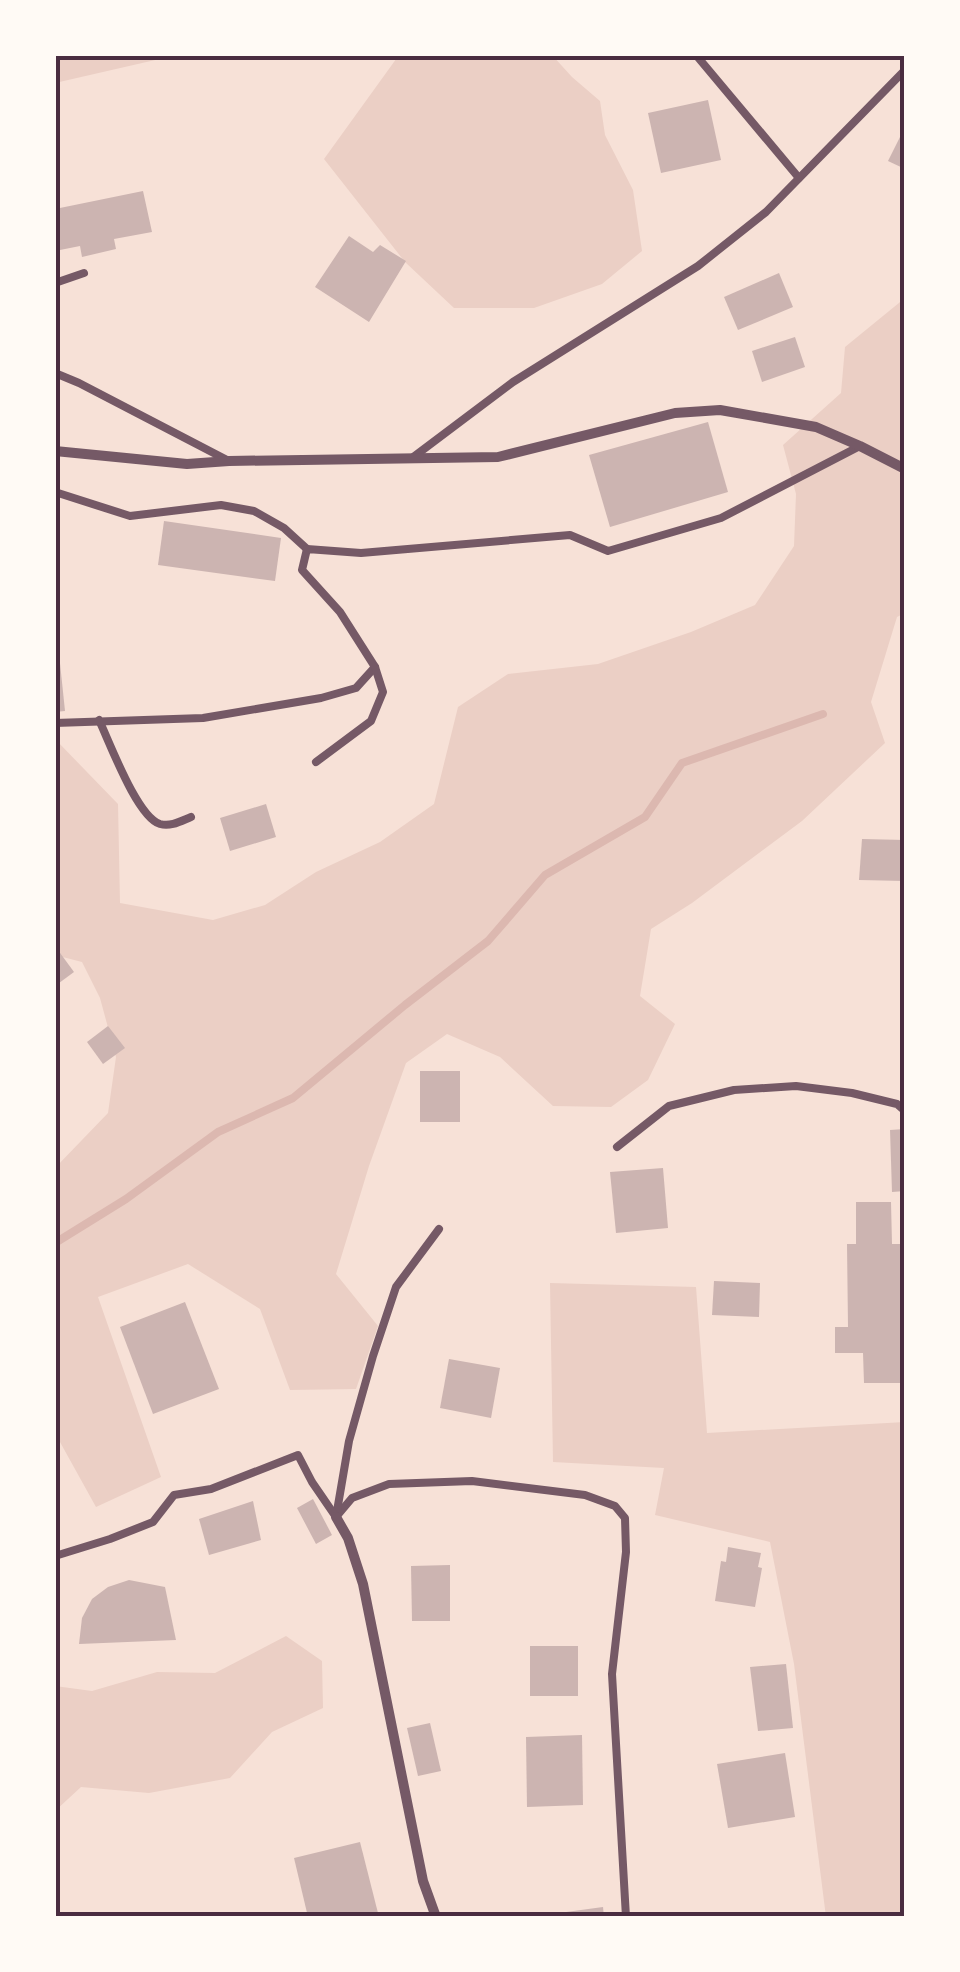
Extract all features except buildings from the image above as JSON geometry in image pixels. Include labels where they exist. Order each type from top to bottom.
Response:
[{"type":"street","points":[[55,451],[187,464],[498,457],[674,413],[720,410],[816,427],[905,469]]},
{"type":"street","points":[[336,1516],[348,1538],[362,1584],[423,1881],[436,1917]]},
{"type":"lane","points":[[696,55],[799,178]]},
{"type":"lane","points":[[412,458],[513,382],[698,266],[766,212],[905,70]]},
{"type":"lane","points":[[55,283],[84,273]]},
{"type":"lane","points":[[55,373],[229,461]]},
{"type":"lane","points":[[55,492],[130,516],[220,505],[254,511],[284,528],[307,549],[361,553],[570,535],[608,550],[720,518],[860,446]]},
{"type":"lane","points":[[307,549],[302,570],[340,612],[374,668],[382,692],[371,721],[316,762]]},
{"type":"lane","points":[[55,723],[202,718],[322,698],[356,688],[374,668]]},
{"type":"lane","points":[[99,720],[144,812],[155,823],[168,825],[192,817]]},
{"type":"lane","points":[[617,1147],[668,1106],[734,1090],[796,1086],[852,1093],[897,1104],[905,1111]]},
{"type":"lane","points":[[336,1516],[349,1441],[396,1288],[439,1229]]},
{"type":"lane","points":[[55,1556],[153,1522],[174,1495],[211,1488],[298,1455],[336,1516]]},
{"type":"lane","points":[[336,1516],[352,1498],[389,1484],[472,1481],[585,1495],[615,1506],[624,1518],[626,1552],[612,1674],[626,1917]]},
{"type":"shaded area","points":[[55,55],[177,55],[55,83]]},
{"type":"shaded area","points":[[399,55],[552,55],[600,101],[605,135],[633,190],[642,251],[602,284],[534,308],[454,308],[405,262],[324,159]]},
{"type":"shaded area","points":[[905,298],[905,613],[897,617],[871,702],[885,743],[802,821],[651,929],[640,996],[675,1024],[648,1080],[611,1107],[553,1106],[500,1057],[447,1034],[406,1063],[336,1274],[378,1326],[356,1389],[290,1390],[260,1309],[188,1264],[98,1297],[161,1477],[96,1507],[55,1433],[55,1168],[108,1113],[116,1057],[100,998],[82,962],[55,955],[55,739],[118,804],[120,903],[213,920],[265,905],[316,872],[380,842],[434,804],[458,707],[508,674],[598,664],[755,605],[794,546],[796,494],[783,445],[841,393],[845,347]]},
{"type":"shaded area","points":[[550,1283],[696,1287],[707,1433],[905,1422],[905,1917],[826,1917],[794,1664],[770,1542],[655,1515],[664,1468],[553,1462]]},
{"type":"shaded area","points":[[286,1636],[322,1661],[323,1708],[272,1732],[230,1778],[149,1793],[81,1787],[55,1811],[55,1686],[92,1691],[157,1672],[215,1673]]},
{"type":"waterway","points":[[55,1243],[126,1199],[218,1132],[293,1098],[488,941],[545,875],[645,817],[682,763],[823,714]]}]
